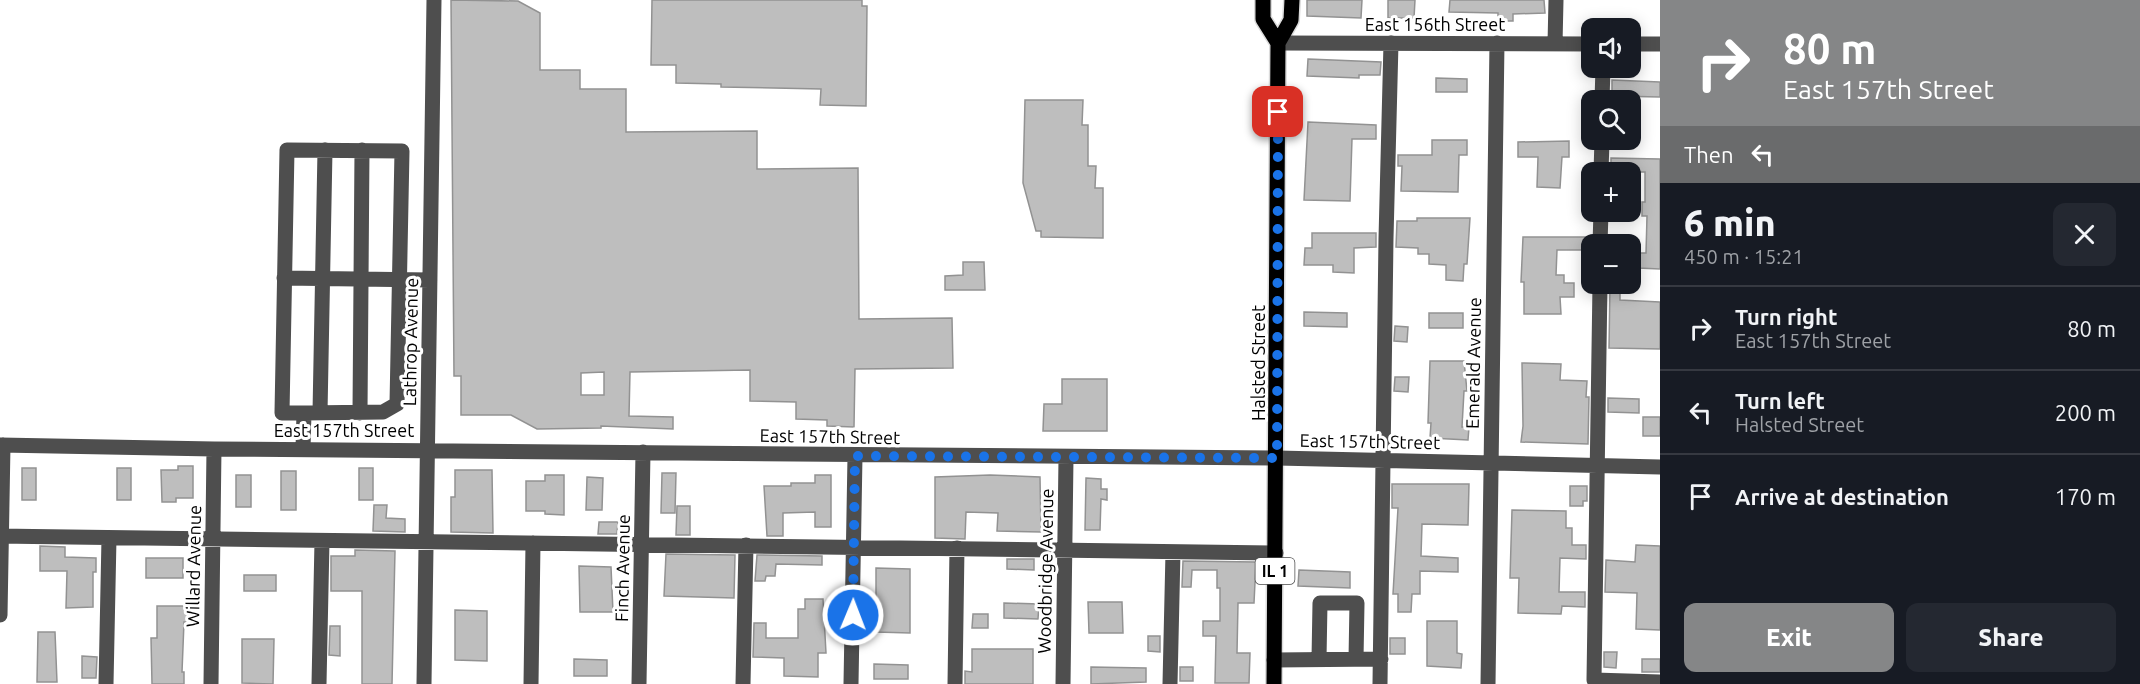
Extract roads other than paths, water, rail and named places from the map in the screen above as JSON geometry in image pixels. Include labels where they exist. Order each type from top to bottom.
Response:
[{"type":"main road","points":[[1263,0],[1263,19],[1278,43]]},
{"type":"main road","name":"Halsted Street","points":[[1274,684],[1278,43],[1292,20],[1292,0]]},
{"type":"street","name":"Lathrop Avenue","points":[[424,684],[434,0]]},
{"type":"street","points":[[1555,44],[1556,0]]},
{"type":"street","name":"East 156th Street","points":[[1278,43],[1581,44]]},
{"type":"street","points":[[1380,684],[1391,43]]},
{"type":"street","name":"Emerald Avenue","points":[[1488,684],[1497,44]]},
{"type":"street","points":[[1641,44],[1660,44]]},
{"type":"street","points":[[287,150],[325,150],[402,151],[397,404],[383,412],[282,413],[287,150]]},
{"type":"street","points":[[320,413],[325,150]]},
{"type":"street","points":[[360,412],[362,150]]},
{"type":"street","points":[[284,278],[430,280]]},
{"type":"street","points":[[1600,294],[1594,680],[1660,682]]},
{"type":"street","points":[[303,449],[304,413]]},
{"type":"street","points":[[0,615],[2,445]]},
{"type":"street","name":"East 157th Street","points":[[2,445],[855,456],[1277,458],[1660,467]]},
{"type":"street","name":"Willard Avenue","points":[[211,684],[214,449]]},
{"type":"street","name":"Finch Avenue","points":[[639,684],[644,452]]},
{"type":"street","points":[[851,684],[855,456]]},
{"type":"street","name":"Woodbridge Avenue","points":[[1063,684],[1066,458]]},
{"type":"street","points":[[1,536],[426,543],[642,543],[1276,554]]},
{"type":"street","points":[[106,684],[109,538]]},
{"type":"street","points":[[319,684],[322,541]]},
{"type":"street","points":[[531,684],[533,543]]},
{"type":"street","points":[[743,684],[746,545]]},
{"type":"street","points":[[956,684],[957,548]]},
{"type":"street","points":[[1170,684],[1173,552]]},
{"type":"street","points":[[1319,659],[1320,603],[1357,603],[1356,659]]},
{"type":"street","points":[[1274,660],[1381,659]]}]
